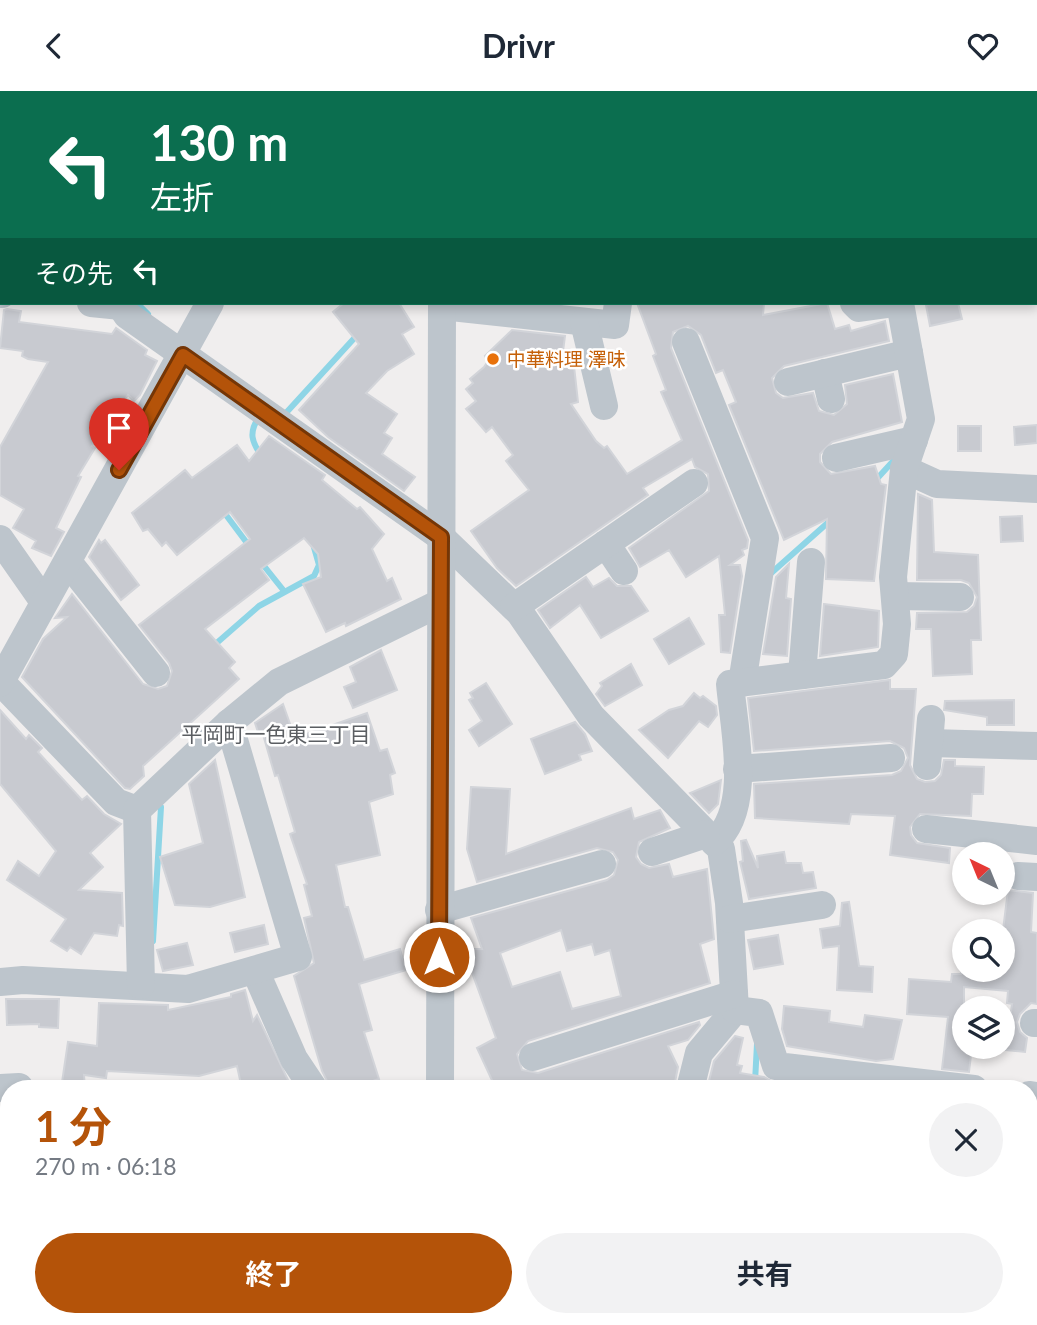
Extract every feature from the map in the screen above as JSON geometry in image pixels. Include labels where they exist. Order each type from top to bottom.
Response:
[{"type":"street","points":[[121,305],[127,315],[441,537],[514,607],[591,716],[721,849],[730,919],[734,1002],[699,1053],[692,1080]]},
{"type":"street","points":[[137,810],[116,802],[0,682],[209,305]]},
{"type":"street","points":[[440,1080],[442,305]]},
{"type":"street","points":[[459,305],[542,310],[584,322],[615,325],[618,305]]},
{"type":"street","points":[[857,305],[859,308],[882,305]]},
{"type":"street","points":[[652,852],[723,834],[733,815],[738,787],[730,684],[884,665],[894,654],[897,624],[893,577],[904,469],[922,419],[898,305]]},
{"type":"street","points":[[584,322],[604,406]]},
{"type":"street","points":[[686,342],[699,397],[738,494],[765,538],[751,568],[742,683]]},
{"type":"street","points":[[788,382],[828,386],[909,353]]},
{"type":"street","points":[[836,458],[914,440]]},
{"type":"street","points":[[904,469],[937,484],[1037,489]]},
{"type":"street","points":[[514,607],[606,544],[660,493],[694,484]]},
{"type":"street","points":[[0,539],[44,602]]},
{"type":"street","points":[[606,544],[624,571]]},
{"type":"street","points":[[68,562],[156,673]]},
{"type":"street","points":[[802,675],[817,579]]},
{"type":"street","points":[[895,596],[960,597]]},
{"type":"street","points":[[141,985],[137,810],[229,723],[279,681],[440,603]]},
{"type":"street","points":[[0,982],[141,985],[188,989],[298,957],[229,723]]},
{"type":"street","points":[[929,743],[1037,746]]},
{"type":"street","points":[[737,769],[891,758]]},
{"type":"street","points":[[926,829],[962,842]]},
{"type":"street","points":[[1014,842],[1037,841]]},
{"type":"street","points":[[439,910],[602,864]]},
{"type":"street","points":[[730,919],[822,905]]},
{"type":"street","points":[[255,969],[294,1059],[308,1080]]},
{"type":"street","points":[[533,1058],[598,1047],[734,1002],[759,1013],[776,1066],[897,1080]]},
{"type":"building","points":[[342,305],[400,305],[414,327],[402,334],[414,354],[387,371],[366,393],[397,414],[384,433],[392,438],[382,454],[415,477],[404,491],[328,437],[299,410],[359,344],[333,312]]},
{"type":"building","points":[[638,305],[764,305],[763,315],[828,305],[835,329],[849,325],[851,331],[885,321],[889,341],[784,366],[772,378],[776,393],[783,398],[813,393],[819,411],[834,415],[847,404],[845,385],[893,374],[902,422],[832,442],[820,454],[820,462],[831,474],[875,466],[881,484],[886,485],[874,581],[826,579],[827,519],[784,540],[729,405],[736,402],[723,370],[716,373],[701,335],[688,326],[673,332],[671,348],[748,540],[747,548],[742,550],[744,555],[730,565],[740,565],[742,576],[730,653],[721,652],[719,615],[725,615],[719,556],[686,577],[669,550],[640,567],[629,548],[709,491],[708,474],[695,467],[692,459],[643,488],[648,495],[516,586],[497,568],[471,531],[529,490],[506,461],[513,455],[492,427],[486,432],[466,409],[476,401],[466,389],[473,383],[470,379],[488,361],[485,356],[512,330],[565,336],[561,367],[574,366],[578,402],[571,404],[596,441],[604,448],[607,446],[627,474],[682,440],[661,392],[666,390],[653,356],[656,354]]},
{"type":"building","points":[[926,305],[958,305],[962,319],[930,326]]},
{"type":"building","points":[[4,310],[21,311],[19,322],[112,334],[116,328],[147,350],[145,355],[157,361],[140,395],[134,401],[128,395],[115,414],[111,412],[92,446],[95,448],[78,476],[81,477],[56,528],[64,532],[51,556],[32,548],[36,541],[13,528],[24,509],[0,495],[0,447],[48,362],[28,359],[22,356],[23,351],[0,348]]},
{"type":"building","points":[[1037,425],[1037,443],[1015,445],[1014,427]]},
{"type":"building","points":[[958,426],[981,426],[981,451],[958,451]]},
{"type":"building","points":[[269,436],[325,475],[322,480],[357,509],[360,507],[384,534],[372,549],[387,581],[392,578],[401,599],[346,626],[345,623],[326,632],[303,584],[321,577],[318,554],[304,538],[261,569],[269,580],[205,629],[235,662],[229,668],[239,679],[143,766],[144,776],[130,789],[125,788],[22,677],[43,639],[67,617],[55,618],[72,594],[143,684],[158,689],[167,686],[172,671],[169,663],[139,625],[250,539],[230,512],[177,555],[166,542],[162,546],[148,529],[143,531],[132,513],[185,470],[192,478],[237,445],[249,461]]},
{"type":"building","points":[[918,494],[932,500],[934,552],[978,555],[981,640],[971,640],[972,674],[933,676],[931,629],[916,629],[917,613],[967,612],[974,606],[977,597],[969,583],[961,580],[917,580]]},
{"type":"building","points":[[1022,516],[1023,541],[1001,542],[1000,517]]},
{"type":"building","points":[[99,540],[101,543],[105,540],[139,585],[121,600],[89,557]]},
{"type":"building","points":[[789,564],[786,598],[791,599],[787,656],[763,654],[776,577]]},
{"type":"building","points":[[586,577],[593,587],[609,578],[617,586],[631,586],[648,611],[601,638],[580,605],[550,628],[538,610]]},
{"type":"building","points":[[824,604],[879,611],[878,647],[820,656]]},
{"type":"building","points":[[689,618],[704,644],[669,664],[654,639]]},
{"type":"building","points":[[381,650],[397,690],[353,708],[344,687],[356,682],[350,667]]},
{"type":"building","points":[[631,664],[642,685],[605,706],[596,694],[602,686],[600,683]]},
{"type":"building","points":[[890,680],[890,689],[916,689],[910,765],[917,779],[935,781],[941,775],[944,760],[955,760],[955,766],[984,767],[983,794],[972,794],[971,816],[920,814],[910,827],[911,835],[917,843],[950,848],[949,863],[890,855],[895,816],[851,814],[849,824],[755,818],[754,784],[892,775],[901,771],[908,758],[904,748],[890,741],[754,751],[748,698]]},
{"type":"building","points":[[486,683],[512,724],[479,746],[469,730],[482,721],[469,700],[473,698],[470,693]]},
{"type":"building","points":[[694,693],[716,706],[717,715],[708,727],[699,721],[668,758],[639,730],[669,710],[683,706]]},
{"type":"building","points":[[1014,700],[1014,725],[987,725],[987,717],[944,710],[945,701]]},
{"type":"building","points":[[283,704],[295,738],[367,713],[380,751],[387,749],[395,773],[390,775],[393,794],[369,802],[380,855],[336,865],[345,907],[348,907],[364,960],[400,949],[406,970],[359,984],[372,1030],[364,1032],[379,1079],[326,1080],[322,1071],[294,976],[314,963],[304,918],[312,916],[304,885],[307,884],[290,834],[295,832],[278,775],[275,776],[262,731],[258,732],[255,723]]},
{"type":"building","points":[[0,710],[26,739],[29,735],[42,748],[38,752],[82,800],[87,796],[104,814],[121,824],[90,853],[103,867],[79,890],[122,893],[123,926],[119,925],[117,936],[94,933],[81,954],[70,947],[67,951],[51,941],[66,919],[7,880],[18,861],[39,876],[56,851],[0,784]]},
{"type":"building","points":[[575,722],[585,734],[592,751],[579,755],[581,760],[545,774],[531,739]]},
{"type":"building","points":[[215,760],[245,897],[210,907],[175,905],[160,857],[203,843],[189,784]]},
{"type":"building","points":[[721,780],[718,804],[709,813],[690,793]]},
{"type":"building","points":[[471,787],[510,789],[506,854],[631,808],[634,819],[660,810],[670,828],[639,842],[636,857],[641,864],[649,868],[669,864],[673,877],[707,869],[714,939],[700,944],[710,983],[528,1041],[517,1054],[522,1070],[538,1073],[699,1022],[700,1025],[688,1040],[668,1046],[678,1067],[675,1080],[492,1080],[477,1048],[496,1038],[471,970],[463,970],[463,949],[482,949],[471,918],[607,880],[614,875],[618,860],[613,852],[597,848],[477,882],[467,849]],"holes":[[[561,930],[567,951],[592,944],[595,955],[610,950],[621,996],[572,1009],[560,972],[512,987],[500,953]]]},
{"type":"building","points":[[746,840],[758,868],[757,856],[784,852],[786,863],[801,863],[803,873],[813,872],[816,888],[749,899],[740,862],[743,861],[741,841]]},
{"type":"building","points":[[1015,891],[1033,893],[1031,932],[1037,933],[1037,1004],[1031,1003],[1020,1014],[1017,1022],[1020,1032],[1027,1038],[1025,1052],[1015,1051],[1015,996],[1008,996],[1008,991],[964,987],[964,996],[952,996],[952,1059],[971,1059],[969,1072],[942,1069],[948,1017],[907,1014],[909,979],[951,982],[952,974],[952,982],[1015,982],[1015,919],[1004,919],[1006,905],[1015,905]]},
{"type":"building","points":[[849,902],[859,966],[873,967],[872,992],[837,990],[839,946],[823,948],[820,929],[840,926],[842,903]]},
{"type":"building","points":[[264,925],[268,944],[235,952],[230,933]]},
{"type":"building","points":[[778,935],[783,964],[754,969],[748,940]]},
{"type":"building","points":[[187,943],[193,965],[163,971],[157,950]]},
{"type":"building","points":[[245,990],[253,1021],[257,1015],[288,1080],[240,1080],[237,1066],[199,1076],[107,1071],[106,1078],[84,1075],[84,1080],[62,1080],[68,1042],[97,1046],[99,1003],[168,1005],[168,1010],[231,997],[231,994]]},
{"type":"building","points":[[6,999],[59,999],[58,1028],[39,1027],[39,1024],[7,1025]]},
{"type":"building","points":[[784,1006],[830,1011],[829,1022],[863,1027],[865,1015],[902,1020],[893,1059],[876,1061],[787,1046],[782,1029]]},
{"type":"building","points":[[735,1036],[743,1038],[737,1065],[742,1066],[740,1073],[769,1080],[709,1080],[714,1061]]},
{"type":"waterway","points":[[139,305],[148,314]]},
{"type":"waterway","points":[[285,414],[359,333]]},
{"type":"waterway","points":[[259,417],[252,433],[262,457]]},
{"type":"waterway","points":[[874,482],[895,459]]},
{"type":"waterway","points":[[223,511],[250,547]]},
{"type":"waterway","points":[[769,575],[832,519]]},
{"type":"waterway","points":[[211,648],[259,606],[314,576],[319,565],[313,544]]},
{"type":"waterway","points":[[260,561],[284,591]]},
{"type":"waterway","points":[[153,941],[161,807]]},
{"type":"waterway","points":[[755,1080],[757,1044]]},
{"type":"place","name":"中華料理 澤味","points":[[493,359]]},
{"type":"district","name":"平岡町一色東三丁目","points":[[276,735]]},
{"type":"route","points":[[119,470],[183,355],[441,537],[439,957]]}]
